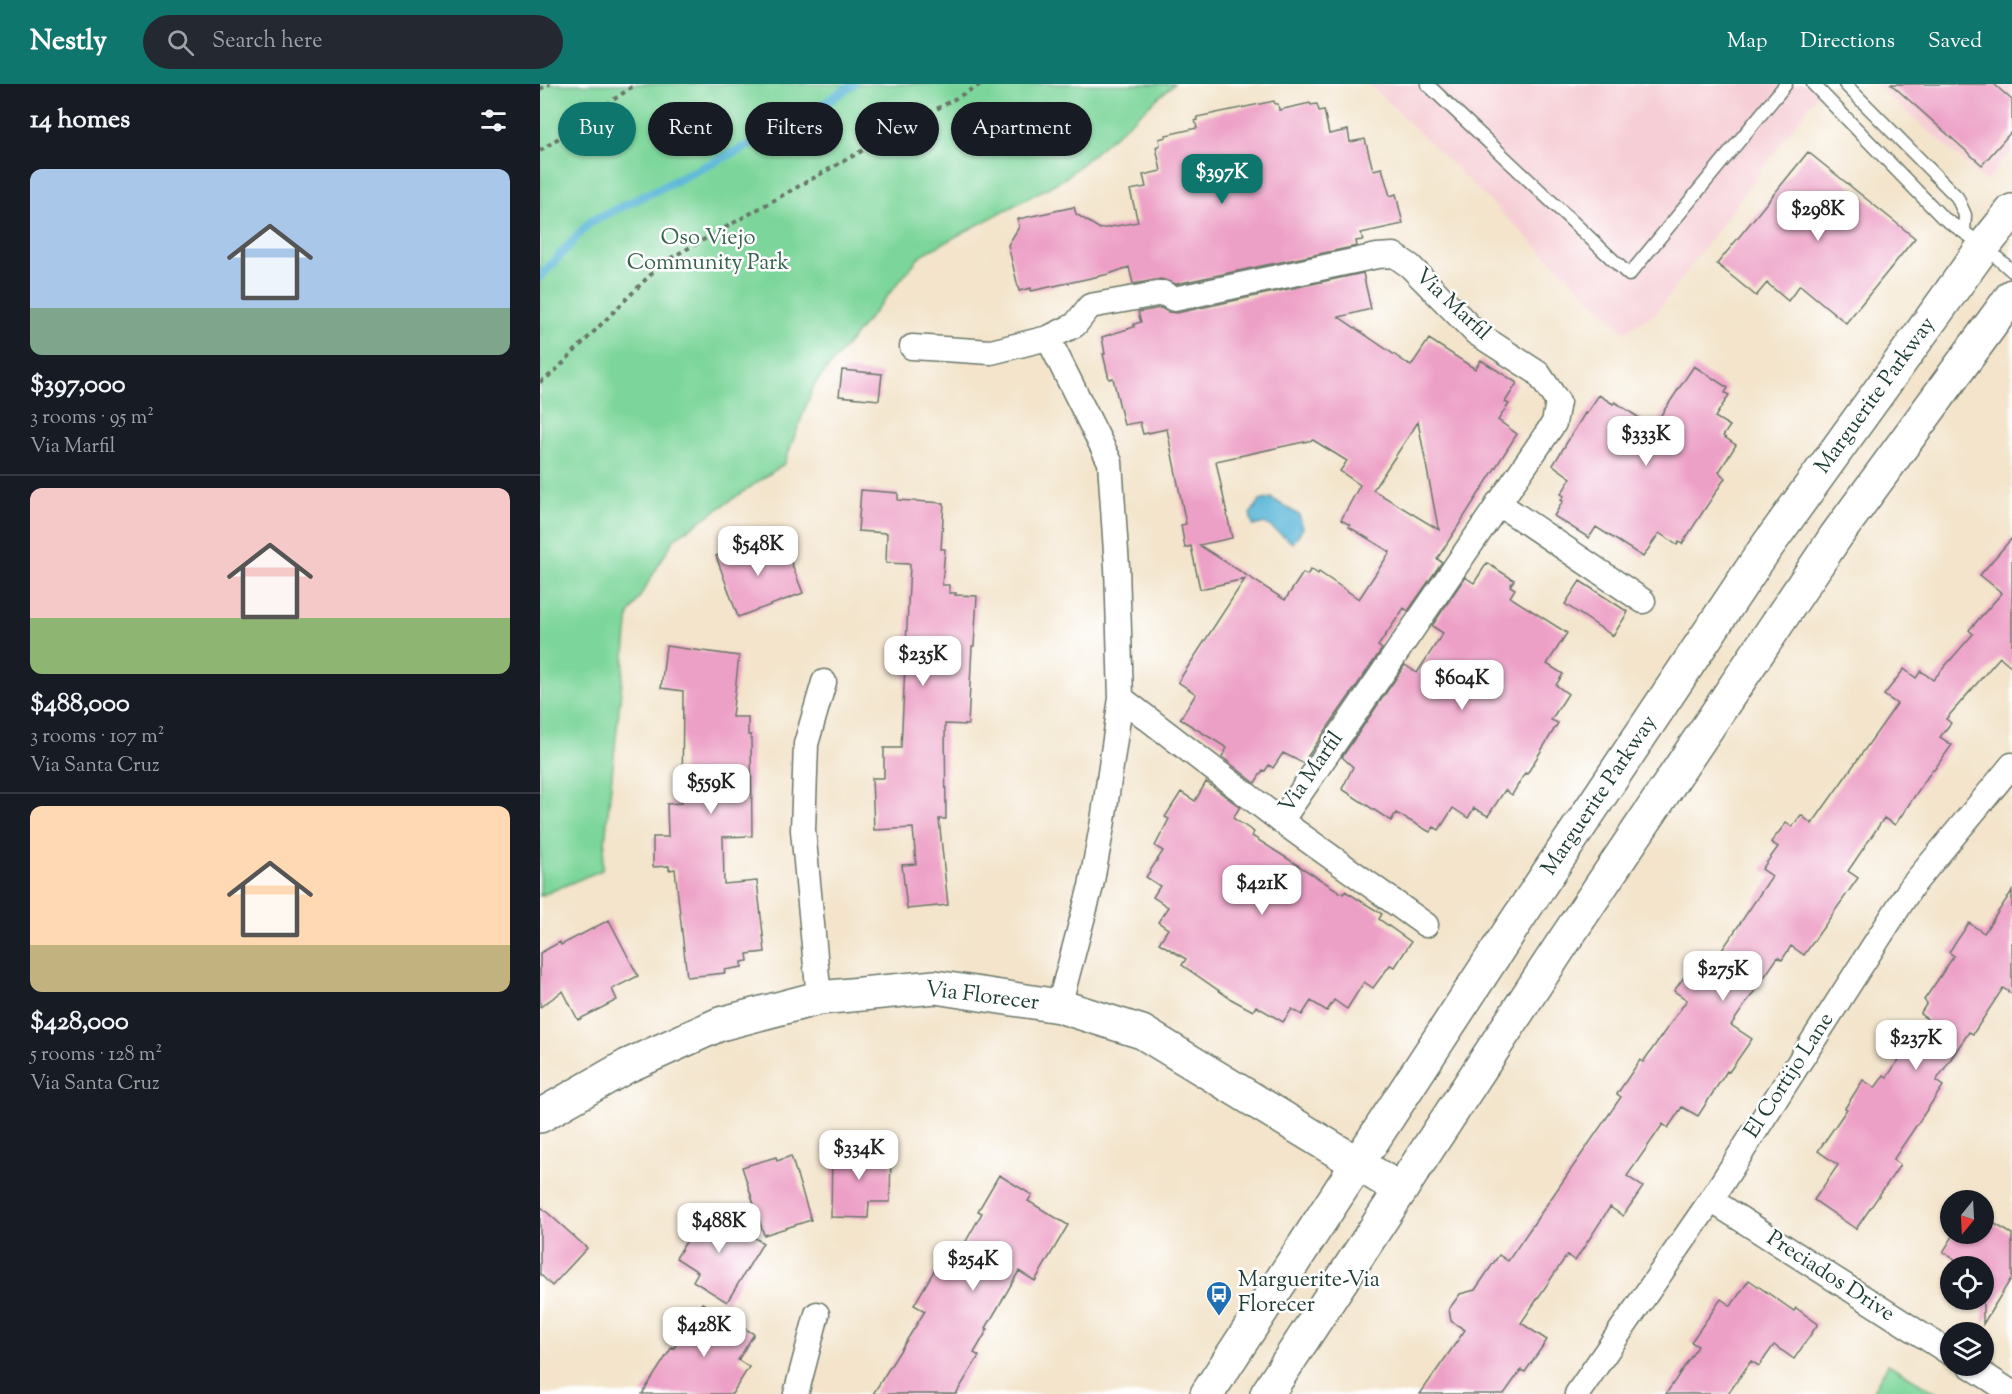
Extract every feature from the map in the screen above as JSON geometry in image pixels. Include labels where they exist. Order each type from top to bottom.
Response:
[{"type":"main road","name":"Marguerite Parkway","points":[[1207,1394],[1357,1163],[1974,239],[2012,211]]},
{"type":"main road","points":[[1267,1394],[1560,947],[1836,536],[2012,296]]},
{"type":"main road","name":"Via Florecer","points":[[540,1116],[627,1066],[720,1024],[819,998],[935,987],[1059,1006],[1142,1032],[1401,1190]]},
{"type":"street","name":"Via Marfil","points":[[1048,338],[1075,325],[1090,306],[1162,293],[1174,299],[1377,256],[1394,255],[1410,266],[1476,333],[1538,373],[1558,402],[1554,423],[1281,821],[1121,698]]},
{"type":"street","points":[[912,347],[991,352],[1048,338],[1110,462],[1117,567],[1121,698],[1091,886],[1059,1006]]},
{"type":"street","points":[[1498,503],[1643,601]]},
{"type":"street","points":[[819,998],[803,830],[806,744],[824,682]]},
{"type":"street","name":"El Cortijo Lane","points":[[1577,1394],[1711,1200],[1912,886],[2012,765]]},
{"type":"street","points":[[1281,821],[1426,925]]},
{"type":"street","name":"Preciados Drive","points":[[1711,1200],[1940,1347]]},
{"type":"street","points":[[796,1394],[817,1314]]},
{"type":"street","points":[[1987,1376],[2012,1392]]},
{"type":"lane","points":[[1427,84],[1629,275],[1786,84]]},
{"type":"lane","points":[[1813,84],[1942,217],[1974,239],[2012,271]]},
{"type":"lane","points":[[1845,84],[1957,197],[1974,239]]},
{"type":"path","points":[[540,88],[550,84]]},
{"type":"path","points":[[540,151],[636,84]]},
{"type":"path","points":[[540,382],[553,373],[662,263],[981,84]]},
{"type":"shaded area","points":[[1369,84],[1825,84],[1656,313],[1625,332]]},
{"type":"shaded area","points":[[1875,84],[2012,84],[2012,150],[1986,181]]},
{"type":"green space","name":"Oso Viejo Community Park","points":[[540,84],[1174,84],[1092,155],[1092,102],[951,102],[951,156],[1091,156],[1064,179],[921,255],[814,385],[784,464],[674,539],[629,615],[602,870],[540,896]]},
{"type":"green space","points":[[1888,1364],[1938,1394],[1871,1394]]},
{"type":"water","points":[[1271,498],[1299,515],[1303,528],[1293,543],[1265,523],[1253,526],[1250,514],[1260,501]]},
{"type":"building","points":[[1891,84],[1994,84],[2012,100],[2012,131],[1982,165]]},
{"type":"building","points":[[1274,101],[1278,104],[1279,110],[1310,103],[1311,105],[1317,104],[1319,111],[1324,110],[1329,134],[1348,130],[1350,142],[1365,139],[1373,170],[1382,168],[1390,196],[1396,194],[1403,224],[1361,233],[1363,240],[1356,241],[1357,246],[1176,284],[1161,279],[1133,284],[1129,267],[1109,274],[1031,291],[1031,288],[1019,291],[1008,245],[1019,227],[1018,219],[1074,207],[1076,214],[1100,229],[1138,222],[1130,190],[1146,187],[1143,175],[1161,171],[1156,147],[1160,145],[1159,139],[1166,135],[1197,128],[1195,121],[1198,120],[1197,117]]},
{"type":"building","points":[[1808,152],[1915,238],[1846,323],[1800,285],[1788,301],[1767,283],[1756,296],[1717,264]]},
{"type":"building","points":[[1363,273],[1371,309],[1339,317],[1411,366],[1429,339],[1475,369],[1481,360],[1517,383],[1505,402],[1509,404],[1498,420],[1517,434],[1437,559],[1442,562],[1408,611],[1404,608],[1378,646],[1382,649],[1303,763],[1283,753],[1273,768],[1269,765],[1265,771],[1263,770],[1255,783],[1222,757],[1227,748],[1180,719],[1196,694],[1178,682],[1245,579],[1200,589],[1191,546],[1185,548],[1181,525],[1186,524],[1167,429],[1143,434],[1140,422],[1124,425],[1113,378],[1109,379],[1103,354],[1105,354],[1102,337],[1134,327],[1134,324],[1141,322],[1138,312],[1161,308],[1177,313]],"holes":[[[1418,422],[1437,522],[1439,530],[1373,490]],[[1313,440],[1347,461],[1340,471],[1360,485],[1341,520],[1390,552],[1359,599],[1311,569],[1307,575],[1303,573],[1285,600],[1199,545],[1232,538],[1216,461]]]},
{"type":"building","points":[[1694,366],[1728,388],[1725,393],[1729,395],[1715,417],[1730,426],[1723,436],[1736,445],[1719,472],[1725,478],[1682,544],[1679,542],[1677,545],[1659,533],[1643,557],[1596,527],[1589,538],[1554,516],[1563,501],[1561,500],[1564,496],[1561,494],[1571,478],[1553,465],[1585,413],[1599,395],[1613,404],[1615,402],[1653,427]]},
{"type":"building","points":[[842,370],[882,374],[879,400],[839,396]]},
{"type":"building","points":[[861,490],[898,493],[898,500],[944,503],[941,549],[945,549],[942,585],[949,585],[949,593],[956,593],[955,595],[977,596],[968,725],[945,724],[946,819],[939,819],[948,905],[907,909],[902,865],[916,864],[913,828],[874,830],[872,778],[884,778],[884,748],[901,748],[910,564],[886,563],[887,533],[858,531]]},
{"type":"building","points":[[769,537],[778,560],[789,557],[803,593],[738,617],[716,556]]},
{"type":"building","points":[[2012,538],[2012,667],[2000,657],[1946,719],[1951,723],[1940,737],[1952,745],[1895,825],[1884,818],[1848,871],[1858,878],[1804,955],[1791,946],[1782,960],[1778,957],[1731,1025],[1752,1039],[1729,1072],[1727,1071],[1698,1116],[1682,1107],[1668,1128],[1663,1124],[1627,1176],[1643,1187],[1623,1216],[1610,1207],[1575,1261],[1567,1255],[1521,1323],[1547,1340],[1525,1372],[1521,1370],[1504,1394],[1420,1394],[1465,1330],[1451,1321],[1449,1309],[1460,1294],[1475,1290],[1499,1255],[1508,1261],[1621,1097],[1617,1094],[1640,1060],[1643,1062],[1687,1000],[1674,991],[1692,966],[1696,968],[1705,955],[1714,962],[1772,876],[1762,869],[1778,847],[1771,842],[1786,823],[1792,827],[1801,815],[1812,824],[1897,704],[1884,695],[1904,669],[1916,678],[1921,671],[1933,680],[1973,634],[1969,630],[2002,593],[1980,575]]},
{"type":"building","points":[[1487,563],[1514,580],[1510,586],[1515,589],[1510,597],[1567,633],[1547,664],[1563,674],[1556,685],[1568,694],[1551,720],[1558,723],[1512,795],[1505,790],[1488,816],[1474,808],[1468,818],[1453,808],[1439,830],[1434,827],[1430,832],[1396,813],[1391,821],[1342,789],[1353,767],[1342,757],[1405,665],[1417,673],[1443,633],[1432,626],[1465,577],[1474,583]]},
{"type":"building","points":[[1580,581],[1628,612],[1613,636],[1565,604]]},
{"type":"building","points":[[666,646],[739,656],[732,717],[748,717],[748,735],[751,735],[752,836],[723,837],[724,884],[757,881],[765,952],[747,954],[748,961],[742,962],[742,967],[724,970],[725,973],[687,977],[675,869],[669,870],[669,866],[653,867],[653,837],[668,837],[667,804],[682,803],[683,691],[661,688]]},
{"type":"building","points":[[1206,782],[1240,807],[1233,818],[1254,832],[1252,836],[1343,894],[1345,891],[1382,914],[1379,919],[1411,942],[1395,967],[1390,965],[1373,988],[1364,982],[1347,1009],[1334,1000],[1327,1011],[1311,1001],[1302,1015],[1292,1009],[1283,1022],[1256,1006],[1253,1011],[1231,999],[1182,965],[1186,959],[1159,943],[1168,929],[1158,922],[1168,907],[1153,897],[1160,886],[1146,877],[1163,851],[1155,846],[1169,819],[1165,817],[1181,792],[1195,801]]},
{"type":"building","points":[[2012,891],[2012,994],[2003,988],[1973,1034],[1969,1032],[1936,1081],[1943,1086],[1893,1160],[1900,1165],[1856,1229],[1814,1200],[1838,1165],[1818,1151],[1847,1109],[1845,1108],[1863,1080],[1875,1088],[1884,1075],[1887,1077],[1927,1019],[1920,1014],[1927,1003],[1924,1000],[1954,956],[1949,952],[1969,923],[1984,933]]},
{"type":"building","points":[[609,920],[638,976],[612,989],[617,1000],[578,1020],[563,991],[540,1007],[540,953],[560,942],[561,945]]},
{"type":"building","points":[[832,1150],[891,1150],[890,1202],[869,1202],[868,1218],[831,1217]]},
{"type":"building","points":[[791,1156],[811,1220],[764,1235],[742,1167],[776,1157],[777,1161]]},
{"type":"building","points":[[999,1175],[1032,1195],[1028,1201],[1068,1225],[1035,1281],[1019,1271],[986,1328],[988,1329],[974,1353],[979,1356],[956,1394],[873,1394],[925,1311],[914,1305],[935,1269],[946,1276],[982,1213],[978,1211]]},
{"type":"building","points":[[540,1206],[587,1248],[552,1286],[540,1274]]},
{"type":"building","points":[[707,1208],[763,1243],[727,1302],[693,1281],[698,1272],[676,1258]]},
{"type":"building","points":[[1994,1223],[2012,1234],[2012,1277],[1994,1306],[1994,1256],[1949,1256],[1943,1252],[1948,1244],[1994,1244]]},
{"type":"building","points":[[1749,1280],[1794,1311],[1796,1308],[1818,1324],[1794,1359],[1774,1345],[1759,1366],[1751,1361],[1728,1394],[1666,1394],[1698,1346],[1691,1342],[1721,1299],[1731,1306]]},
{"type":"building","points":[[702,1303],[754,1334],[738,1360],[749,1367],[732,1394],[642,1394],[672,1347],[674,1348]]},
{"type":"building","points":[[1983,1310],[1992,1310],[1984,1322]]},
{"type":"waterway","points":[[540,277],[590,222],[801,120],[853,84]]},
{"type":"place","name":"Marguerite-Via Florecer","points":[[1219,1317]]}]
